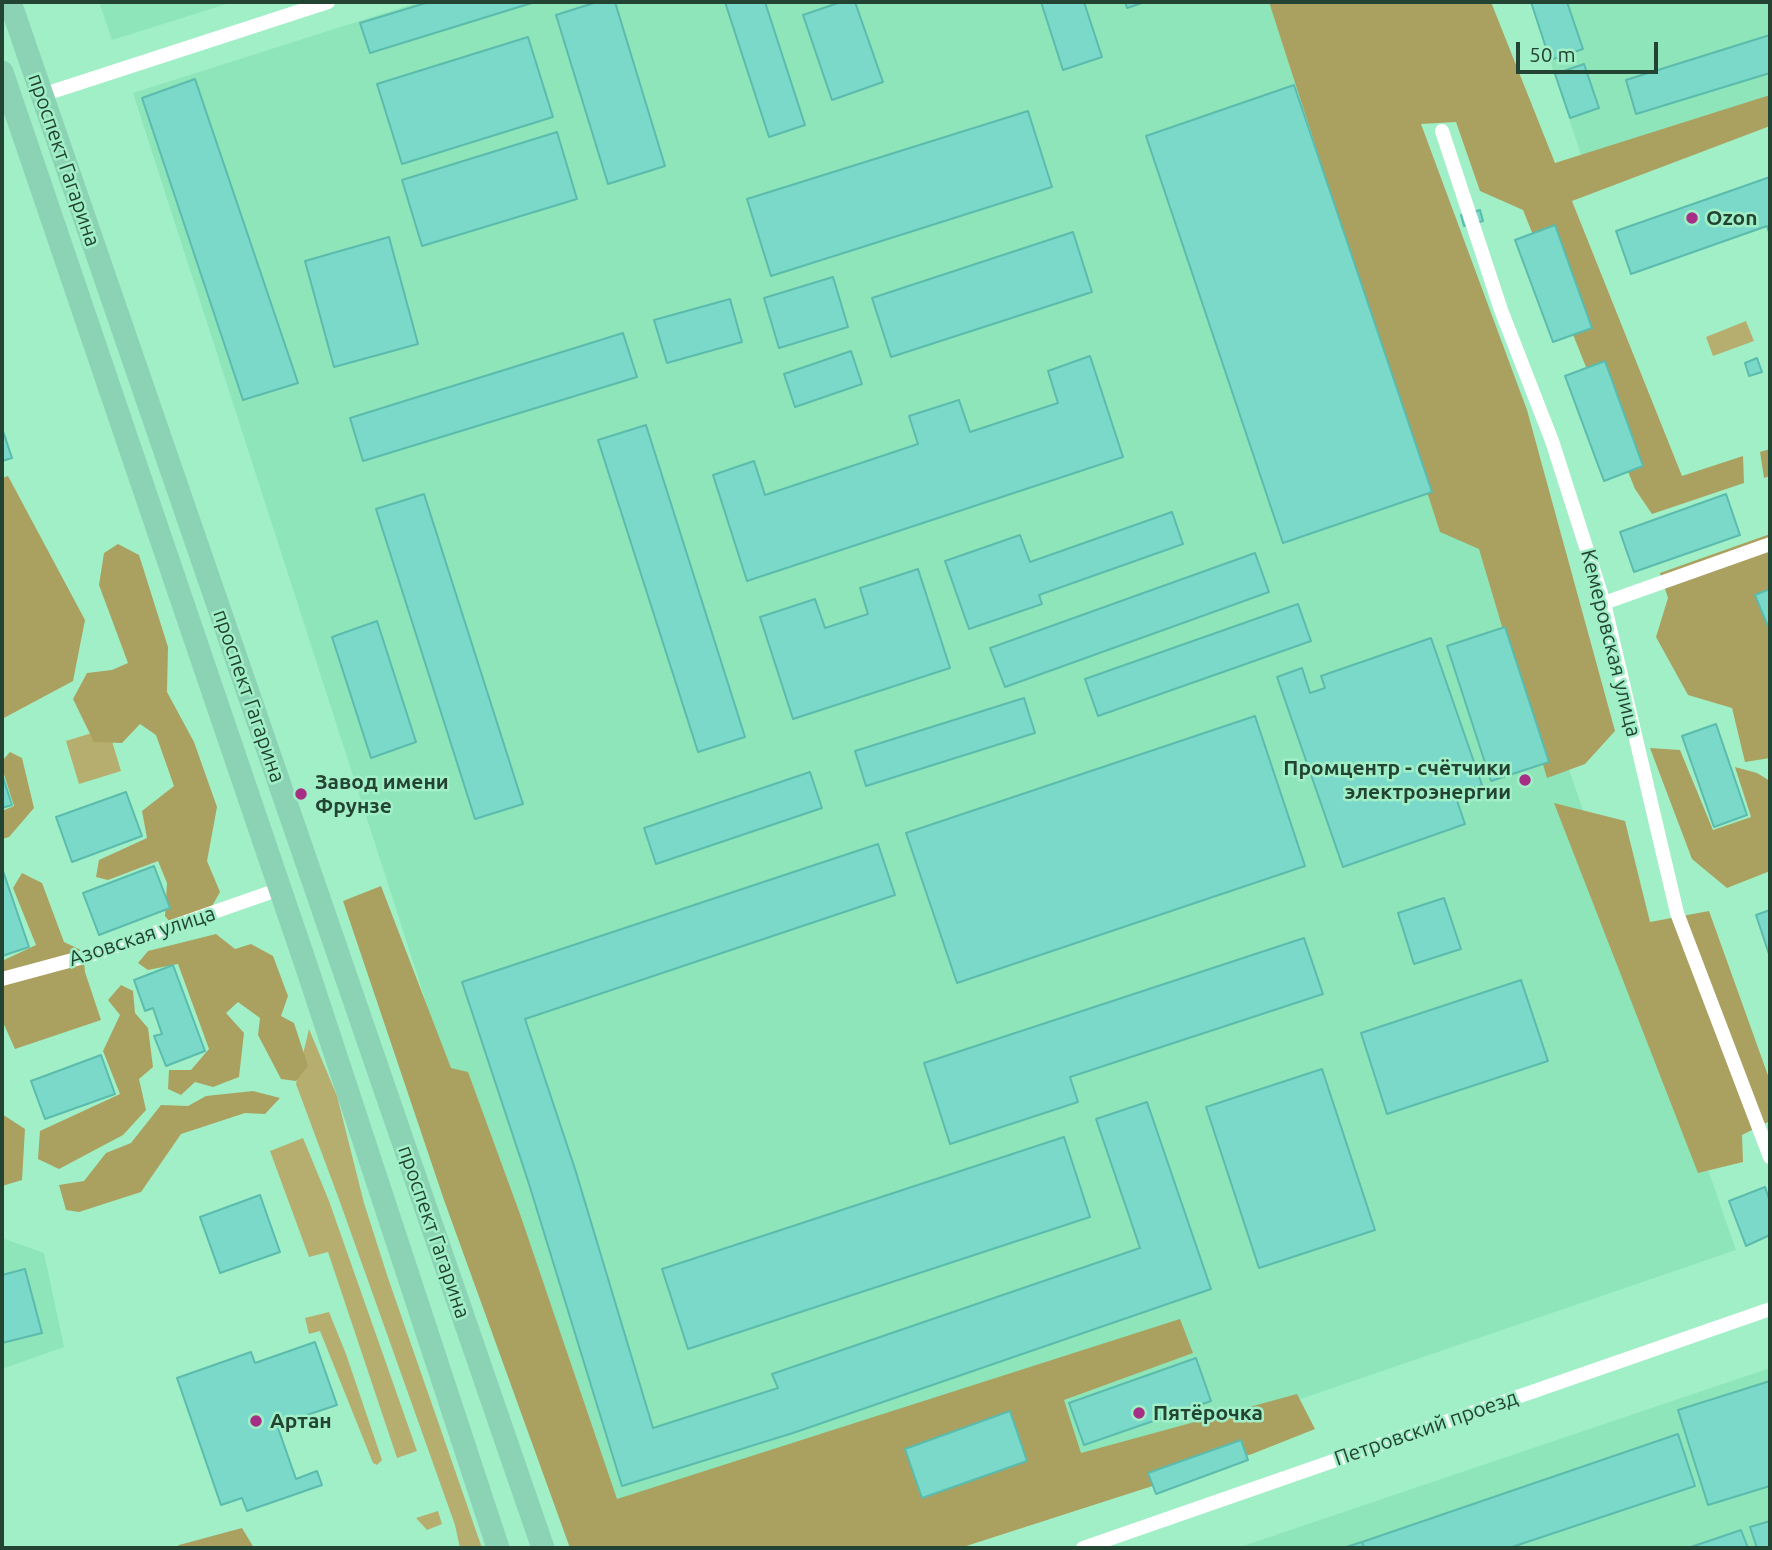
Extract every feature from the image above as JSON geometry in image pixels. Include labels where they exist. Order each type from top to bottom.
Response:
[{"type":"main road","name":"проспект Гагарина","points":[[10,2],[543,1548]]},
{"type":"main road","name":"проспект Гагарина","points":[[2,72],[280,889],[497,1547]]},
{"type":"street","points":[[42,95],[328,2]]},
{"type":"street","name":"Кемеровская улица","points":[[1442,131],[1501,310],[1552,441],[1604,603],[1677,913],[1770,1157]]},
{"type":"street","points":[[1604,603],[1770,544]]},
{"type":"street","name":"Азовская улица","points":[[2,979],[91,955],[280,889]]},
{"type":"street","name":"Петровский проезд","points":[[1083,1548],[1770,1309]]},
{"type":"shaded area","points":[[99,2],[233,2],[112,40]]},
{"type":"shaded area","points":[[419,2],[1302,2],[1736,1250],[865,1548],[602,1548],[133,93]]},
{"type":"shaded area","points":[[1269,2],[1491,2],[1555,163],[1770,95],[1770,126],[1572,201],[1682,476],[1743,456],[1744,483],[1652,514],[1635,489],[1523,210],[1480,191],[1456,122],[1421,124],[1527,410],[1615,731],[1585,764],[1547,778],[1479,549],[1440,532]]},
{"type":"shaded area","points":[[1531,2],[1770,2],[1770,104],[1581,155]]},
{"type":"shaded area","points":[[1746,321],[1754,341],[1713,356],[1706,337]]},
{"type":"shaded area","points":[[1770,449],[1770,476],[1764,478],[1760,452]]},
{"type":"shaded area","points":[[8,476],[85,620],[73,681],[2,719],[2,478]]},
{"type":"shaded area","points":[[1770,534],[1770,758],[1745,762],[1732,708],[1688,695],[1656,637],[1668,598],[1660,573]]},
{"type":"shaded area","points":[[118,544],[139,555],[168,647],[167,692],[194,742],[217,807],[207,861],[220,892],[202,924],[178,932],[165,916],[167,883],[158,861],[108,880],[96,877],[99,860],[147,838],[142,811],[174,786],[156,735],[140,724],[122,743],[94,742],[73,699],[87,673],[112,670],[128,663],[99,585],[104,553]]},
{"type":"shaded area","points":[[108,728],[121,771],[79,784],[66,741]]},
{"type":"shaded area","points":[[1650,748],[1680,750],[1713,830],[1751,817],[1735,767],[1757,773],[1770,781],[1770,871],[1727,888],[1692,859]]},
{"type":"shaded area","points":[[10,752],[22,758],[34,808],[9,837],[2,839],[2,811],[14,806],[2,768],[2,761]]},
{"type":"shaded area","points":[[1554,803],[1625,821],[1650,922],[1709,911],[1770,1081],[1770,1121],[1742,1135],[1743,1162],[1698,1173]]},
{"type":"shaded area","points":[[22,873],[42,883],[64,942],[83,951],[85,972],[101,1020],[15,1049],[2,1020],[2,961],[36,945],[13,888]]},
{"type":"shaded area","points":[[381,886],[451,1068],[468,1072],[520,1214],[617,1499],[1180,1319],[1193,1353],[1064,1400],[1081,1453],[1297,1394],[1315,1429],[1252,1454],[960,1548],[570,1548],[444,1200],[343,901]]},
{"type":"shaded area","points":[[216,934],[235,949],[251,944],[273,956],[288,996],[281,1016],[294,1023],[308,1066],[296,1081],[281,1079],[258,1035],[260,1018],[238,1002],[226,1013],[244,1033],[239,1077],[213,1087],[195,1082],[181,1095],[168,1089],[169,1070],[191,1070],[209,1049],[178,964],[148,970],[138,963],[148,951]]},
{"type":"shaded area","points":[[121,985],[133,991],[135,1013],[148,1028],[153,1067],[139,1079],[146,1110],[123,1135],[59,1169],[38,1159],[40,1131],[120,1094],[103,1051],[120,1015],[108,1000]]},
{"type":"shaded area","points":[[309,1029],[337,1096],[364,1203],[388,1278],[482,1548],[460,1548],[455,1525],[296,1084]]},
{"type":"shaded area","points":[[253,1091],[280,1098],[265,1114],[245,1113],[181,1134],[141,1192],[79,1212],[66,1210],[59,1185],[84,1181],[106,1153],[131,1143],[161,1105],[188,1106],[206,1096]]},
{"type":"shaded area","points":[[2,1114],[25,1129],[22,1180],[2,1186]]},
{"type":"shaded area","points":[[303,1138],[329,1201],[417,1451],[397,1458],[328,1252],[309,1257],[270,1151]]},
{"type":"shaded area","points":[[2,1238],[44,1253],[64,1347],[2,1369]]},
{"type":"shaded area","points":[[329,1312],[382,1460],[377,1465],[373,1463],[320,1331],[309,1334],[305,1318]]},
{"type":"shaded area","points":[[1770,1368],[1770,1548],[1237,1548]]},
{"type":"shaded area","points":[[438,1511],[442,1524],[427,1530],[416,1518]]},
{"type":"shaded area","points":[[242,1528],[254,1548],[175,1548],[179,1545]]},
{"type":"building","points":[[429,2],[535,2],[370,53],[360,23]]},
{"type":"building","points":[[597,2],[615,2],[665,166],[608,184],[556,15]]},
{"type":"building","points":[[725,2],[765,2],[805,125],[769,137]]},
{"type":"building","points":[[841,2],[855,2],[883,82],[832,100],[803,15]]},
{"type":"building","points":[[1041,2],[1084,2],[1102,57],[1063,70]]},
{"type":"building","points":[[1125,2],[1145,2],[1127,8]]},
{"type":"building","points":[[1531,2],[1567,2],[1583,49],[1550,60]]},
{"type":"building","points":[[1770,35],[1770,73],[1636,114],[1626,80]]},
{"type":"building","points":[[528,37],[553,117],[402,164],[377,84]]},
{"type":"building","points":[[1584,64],[1599,108],[1570,118],[1555,74]]},
{"type":"building","points":[[195,79],[298,383],[243,400],[142,98]]},
{"type":"building","points":[[1294,85],[1432,492],[1283,543],[1146,136]]},
{"type":"building","points":[[1028,111],[1052,187],[771,276],[747,199]]},
{"type":"building","points":[[557,132],[577,199],[422,246],[402,180]]},
{"type":"building","points":[[1770,177],[1770,235],[1767,226],[1631,274],[1616,231]]},
{"type":"building","points":[[1480,210],[1483,221],[1464,226],[1461,215]]},
{"type":"building","points":[[1555,225],[1592,328],[1553,342],[1515,240]]},
{"type":"building","points":[[1073,232],[1092,292],[891,357],[872,298]]},
{"type":"building","points":[[389,237],[418,344],[334,367],[305,261]]},
{"type":"building","points":[[833,277],[848,327],[779,348],[764,298]]},
{"type":"building","points":[[730,299],[742,342],[667,363],[654,320]]},
{"type":"building","points":[[623,333],[637,377],[363,461],[350,418]]},
{"type":"building","points":[[851,351],[862,384],[795,407],[784,374]]},
{"type":"building","points":[[1090,356],[1123,457],[747,581],[713,475],[754,461],[765,495],[918,444],[909,416],[959,400],[970,432],[1058,403],[1048,371]]},
{"type":"building","points":[[1757,358],[1762,372],[1749,376],[1745,363]]},
{"type":"building","points":[[1605,361],[1643,466],[1604,481],[1565,376]]},
{"type":"building","points":[[646,425],[745,737],[698,752],[598,440]]},
{"type":"building","points":[[2,428],[12,458],[2,461]]},
{"type":"building","points":[[424,494],[523,804],[475,819],[376,509]]},
{"type":"building","points":[[1726,494],[1740,535],[1634,572],[1620,532]]},
{"type":"building","points":[[1172,512],[1183,544],[1039,595],[1042,604],[969,629],[945,561],[1020,535],[1030,562]]},
{"type":"building","points":[[1255,553],[1269,592],[1005,687],[990,648]]},
{"type":"building","points":[[918,569],[950,668],[793,719],[760,617],[815,599],[825,628],[868,614],[860,588]]},
{"type":"building","points":[[1770,589],[1770,629],[1769,629],[1755,595]]},
{"type":"building","points":[[1298,604],[1311,641],[1098,716],[1085,679]]},
{"type":"building","points":[[377,621],[416,742],[371,758],[332,637]]},
{"type":"building","points":[[1505,627],[1549,762],[1491,781],[1447,646]]},
{"type":"building","points":[[1431,638],[1482,785],[1455,795],[1465,824],[1343,867],[1277,677],[1302,668],[1310,693],[1325,688],[1321,676]]},
{"type":"building","points":[[1024,698],[1035,733],[866,786],[855,751]]},
{"type":"building","points":[[1255,716],[1305,866],[957,983],[906,833]]},
{"type":"building","points":[[1716,724],[1747,815],[1714,827],[1682,736]]},
{"type":"building","points":[[810,772],[822,808],[656,864],[644,828]]},
{"type":"building","points":[[2,774],[12,805],[2,808]]},
{"type":"building","points":[[126,792],[142,836],[72,862],[56,817]]},
{"type":"building","points":[[878,844],[895,895],[525,1019],[575,1169],[653,1428],[778,1388],[772,1374],[1140,1248],[1096,1119],[1147,1102],[1211,1289],[793,1433],[622,1486],[529,1184],[462,982]]},
{"type":"building","points":[[154,866],[170,908],[99,935],[83,893]]},
{"type":"building","points":[[2,868],[29,947],[2,956]]},
{"type":"building","points":[[1444,898],[1461,949],[1414,964],[1398,913]]},
{"type":"building","points":[[1770,910],[1770,957],[1756,915]]},
{"type":"building","points":[[1304,938],[1323,994],[1070,1077],[1078,1102],[950,1144],[924,1063]]},
{"type":"building","points":[[173,965],[205,1051],[166,1066],[154,1036],[162,1034],[153,1008],[145,1011],[134,980]]},
{"type":"building","points":[[1521,980],[1548,1061],[1387,1114],[1361,1033]]},
{"type":"building","points":[[101,1055],[115,1094],[45,1119],[31,1081]]},
{"type":"building","points":[[1322,1069],[1375,1230],[1259,1268],[1206,1107]]},
{"type":"building","points":[[1064,1137],[1090,1217],[688,1349],[662,1269]]},
{"type":"building","points":[[1765,1187],[1770,1202],[1770,1235],[1746,1246],[1729,1201]]},
{"type":"building","points":[[260,1195],[280,1252],[220,1273],[200,1217]]},
{"type":"building","points":[[25,1269],[42,1333],[2,1343],[2,1275]]},
{"type":"building","points":[[315,1342],[337,1405],[277,1425],[296,1479],[317,1471],[322,1485],[247,1511],[242,1498],[221,1505],[177,1378],[251,1352],[255,1363]]},
{"type":"building","points":[[1196,1358],[1211,1401],[1084,1445],[1069,1403]]},
{"type":"building","points":[[1770,1381],[1770,1486],[1708,1505],[1678,1410]]},
{"type":"building","points":[[1010,1411],[1027,1461],[922,1498],[905,1449]]},
{"type":"building","points":[[1678,1434],[1695,1486],[1509,1548],[1364,1548],[1362,1542]]},
{"type":"building","points":[[1241,1440],[1248,1460],[1156,1494],[1148,1473]]},
{"type":"building","points":[[1770,1521],[1770,1548],[1757,1548],[1750,1527]]},
{"type":"building","points":[[1741,1530],[1748,1548],[1688,1548]]},
{"type":"building","points":[[1362,1542],[1364,1548],[1343,1548]]},
{"type":"place","name":"Ozon","points":[[1692,218]]},
{"type":"place","name":"Промцентр - счётчики электроэнергии","points":[[1525,780]]},
{"type":"place","name":"Завод имени Фрунзе","points":[[301,794]]},
{"type":"place","name":"Пятёрочка","points":[[1139,1413]]},
{"type":"place","name":"Артан","points":[[256,1421]]}]
